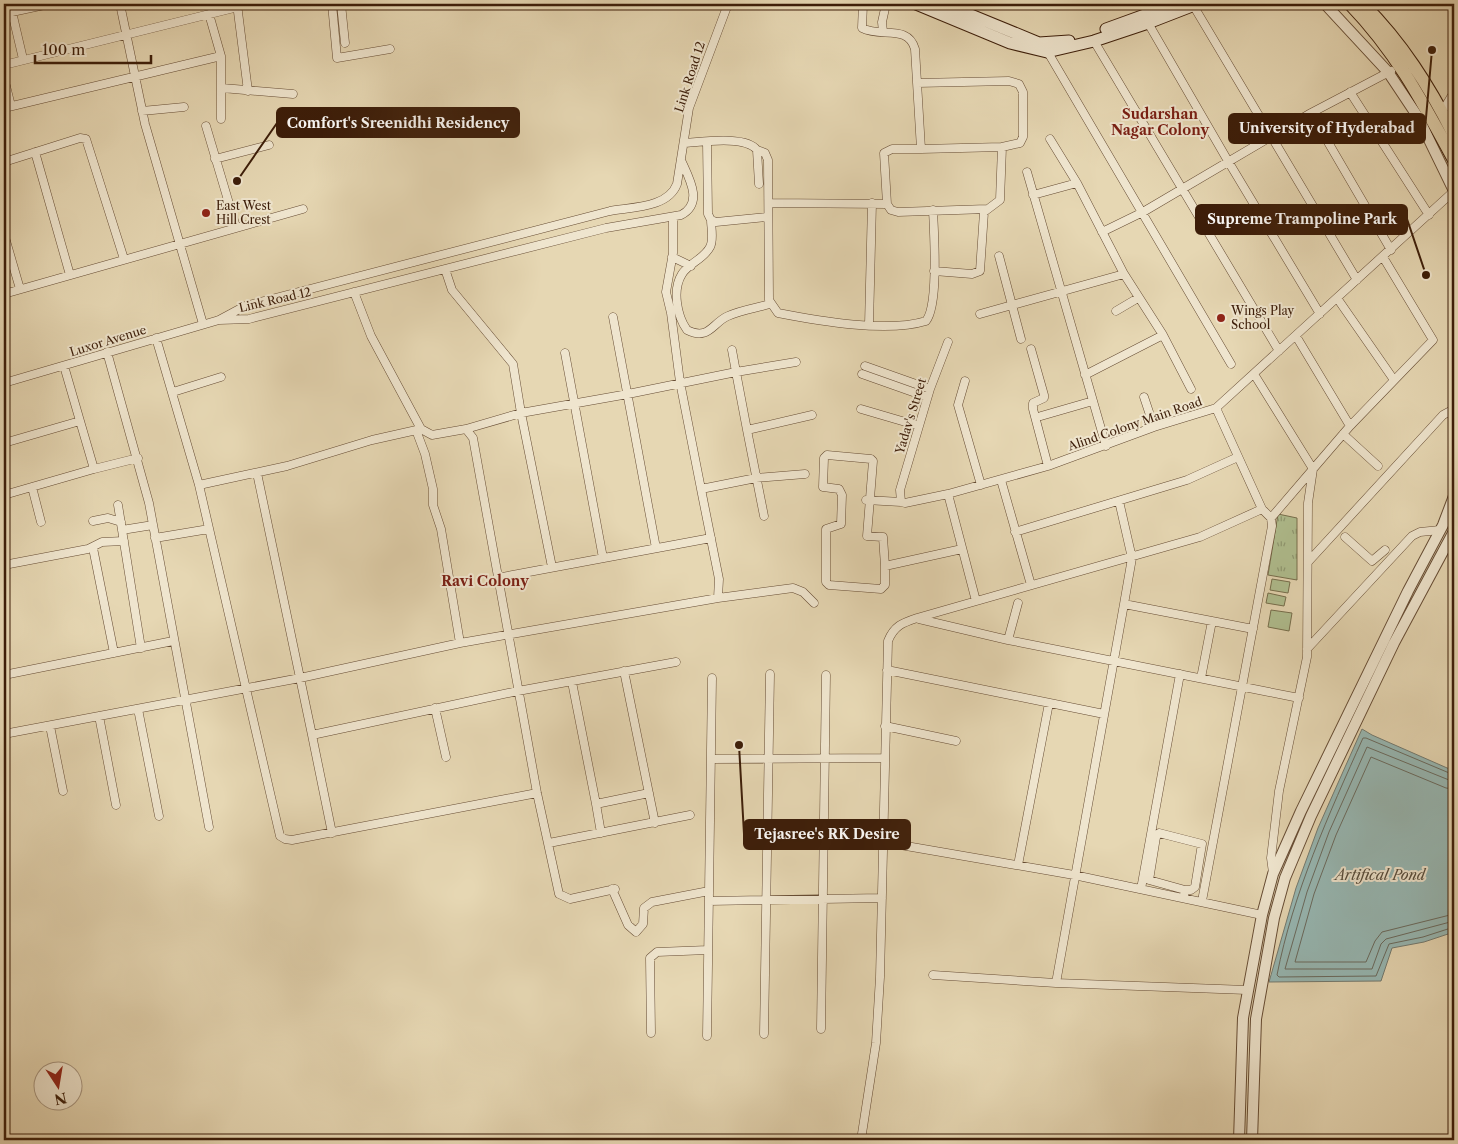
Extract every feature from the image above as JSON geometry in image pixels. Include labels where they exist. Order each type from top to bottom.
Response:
[{"type":"main road","points":[[916,4],[1045,47],[1094,41],[1148,23],[1195,4]]},
{"type":"main road","points":[[944,4],[1001,33]]},
{"type":"main road","points":[[1045,47],[1072,40],[1175,4]]},
{"type":"main road","points":[[1350,4],[1386,43],[1401,65],[1454,160]]},
{"type":"main road","points":[[1364,4],[1411,59],[1448,116],[1454,135]]},
{"type":"street","points":[[23,59],[12,12],[49,4]]},
{"type":"street","points":[[120,4],[142,111],[203,324]]},
{"type":"street","points":[[332,4],[341,44]]},
{"type":"street","points":[[341,4],[341,44],[337,58],[390,49]]},
{"type":"street","name":"Link Road 12","points":[[219,320],[245,306],[600,214],[661,201],[674,192],[689,108],[728,4]]},
{"type":"street","points":[[864,4],[862,28],[870,32],[904,34],[913,41],[921,150]]},
{"type":"street","points":[[882,32],[886,4]]},
{"type":"street","points":[[1195,4],[1357,280]]},
{"type":"street","points":[[1325,4],[1388,72],[1418,117],[1454,191]]},
{"type":"street","points":[[4,65],[237,6],[248,91]]},
{"type":"street","points":[[209,14],[221,56],[221,119]]},
{"type":"street","points":[[1148,23],[1320,314]]},
{"type":"street","points":[[1094,41],[1181,190],[1279,351]]},
{"type":"street","points":[[1045,47],[1231,364]]},
{"type":"street","points":[[4,78],[7,107],[134,75],[221,56]]},
{"type":"street","points":[[1102,232],[1143,212],[1311,113],[1401,65]]},
{"type":"street","points":[[917,83],[1009,81],[1019,84],[1023,92],[1023,137],[1020,143],[1002,147],[921,150],[892,149],[884,153],[887,204],[891,210],[898,212],[987,209]]},
{"type":"street","points":[[222,88],[293,94]]},
{"type":"street","points":[[1350,92],[1429,216]]},
{"type":"street","points":[[1448,116],[1454,92]]},
{"type":"street","points":[[142,111],[184,107]]},
{"type":"street","points":[[1311,113],[1391,250]]},
{"type":"street","points":[[206,126],[236,227]]},
{"type":"street","points":[[4,162],[80,138],[86,139],[124,259]]},
{"type":"street","points":[[1050,139],[1077,183],[1124,274],[1162,335],[1192,389]]},
{"type":"street","points":[[707,142],[708,214],[711,220],[712,245],[681,278],[677,289],[679,312],[683,325],[692,333],[710,331],[728,316],[770,304]]},
{"type":"street","points":[[684,143],[743,142],[763,151],[767,156],[770,304],[778,313],[869,325],[903,326],[926,321],[930,317],[932,307],[934,210]]},
{"type":"street","points":[[215,159],[269,145]]},
{"type":"street","points":[[934,272],[972,274],[980,271],[984,212],[996,204],[1001,195],[1002,147]]},
{"type":"street","points":[[758,150],[760,184]]},
{"type":"street","points":[[35,152],[70,274]]},
{"type":"street","name":"Link Road 12","points":[[219,320],[249,319],[606,228],[673,217],[688,211],[693,203],[694,194],[691,182],[681,160]]},
{"type":"street","points":[[1027,172],[1106,446]]},
{"type":"street","points":[[1033,195],[1077,183]]},
{"type":"street","name":"Alind Colony Main Road","points":[[868,500],[900,500],[905,503],[1001,480],[1106,446],[1154,427],[1216,408],[1429,216],[1454,191]]},
{"type":"street","points":[[769,203],[887,204]]},
{"type":"street","points":[[869,325],[872,203]]},
{"type":"street","points":[[4,294],[303,209]]},
{"type":"street","points":[[673,217],[672,257],[666,292],[671,313],[680,382],[719,579],[718,598]]},
{"type":"street","points":[[711,220],[716,222],[767,218]]},
{"type":"street","points":[[4,234],[20,289]]},
{"type":"street","points":[[999,256],[1020,339]]},
{"type":"street","points":[[672,257],[691,266]]},
{"type":"street","points":[[1270,518],[1350,426],[1434,340],[1383,257]]},
{"type":"street","points":[[445,269],[452,290],[513,364],[552,567]]},
{"type":"street","points":[[669,271],[681,278]]},
{"type":"street","points":[[980,314],[1124,274]]},
{"type":"street","points":[[354,292],[371,336],[418,430],[433,489],[433,505],[441,529],[460,643]]},
{"type":"street","points":[[1116,311],[1138,298]]},
{"type":"street","points":[[1337,298],[1394,380]]},
{"type":"street","points":[[613,317],[656,548]]},
{"type":"street","name":"Luxor Avenue","points":[[4,383],[219,320]]},
{"type":"street","points":[[1085,375],[1162,335]]},
{"type":"street","points":[[1296,336],[1350,426]]},
{"type":"street","points":[[156,338],[199,485],[280,836],[292,840],[537,793]]},
{"type":"street","name":"Yadav's Street","points":[[900,500],[927,397],[948,342]]},
{"type":"street","points":[[1031,349],[1044,395],[1044,398],[1032,405],[1048,466]]},
{"type":"street","points":[[732,350],[764,516]]},
{"type":"street","points":[[107,352],[138,458],[153,525],[209,828]]},
{"type":"street","points":[[565,353],[573,404],[604,558]]},
{"type":"street","points":[[199,485],[257,473],[372,440],[418,430],[432,435],[466,429],[521,413],[796,362]]},
{"type":"street","points":[[64,366],[94,469]]},
{"type":"street","points":[[927,397],[864,370],[930,389]]},
{"type":"street","points":[[1254,374],[1313,469],[1308,503],[1307,649],[1299,698],[1279,791],[1271,858],[1273,874]]},
{"type":"street","points":[[173,392],[221,377]]},
{"type":"street","points":[[964,381],[958,405],[981,485]]},
{"type":"street","points":[[1144,397],[1154,427]]},
{"type":"street","points":[[1041,416],[1093,401]]},
{"type":"street","points":[[1202,901],[1271,536],[1270,518],[1262,509],[1216,408]]},
{"type":"street","points":[[861,409],[919,426]]},
{"type":"street","points":[[1308,562],[1443,415],[1454,409]]},
{"type":"street","points":[[747,430],[812,415]]},
{"type":"street","points":[[4,443],[80,422]]},
{"type":"street","points":[[466,429],[473,438],[507,635],[537,793],[559,894],[570,899],[614,889],[628,924],[636,932],[642,924],[644,908],[652,902],[709,891]]},
{"type":"street","points":[[1343,434],[1378,466]]},
{"type":"street","points":[[827,455],[871,459],[874,464],[868,500],[868,536],[884,537],[885,566],[885,585],[881,589],[829,585],[826,582],[826,529],[841,524],[842,495],[839,489],[823,487],[824,458],[827,455]]},
{"type":"street","points":[[1015,532],[1187,480],[1238,457]]},
{"type":"street","points":[[4,495],[138,458]]},
{"type":"street","points":[[257,473],[332,833]]},
{"type":"street","points":[[701,489],[756,478],[805,474]]},
{"type":"street","points":[[1001,480],[1032,586]]},
{"type":"street","points":[[32,487],[41,522]]},
{"type":"street","points":[[948,494],[976,601]]},
{"type":"street","points":[[1240,1140],[1242,1047],[1248,990],[1262,914],[1273,874],[1301,811],[1440,530],[1454,496]]},
{"type":"street","points":[[1056,983],[1132,558],[1119,500]]},
{"type":"street","points":[[118,505],[141,648]]},
{"type":"street","points":[[860,1140],[876,1042],[882,898],[888,641],[891,632],[899,624],[917,618],[1200,537],[1262,509]]},
{"type":"street","points":[[93,520],[108,518],[121,522]]},
{"type":"street","points":[[122,530],[153,525]]},
{"type":"street","points":[[155,538],[209,529]]},
{"type":"street","points":[[1307,649],[1412,536],[1420,532],[1440,530]]},
{"type":"street","points":[[1252,1140],[1256,1019],[1274,918],[1285,878],[1311,816],[1394,643],[1454,531]]},
{"type":"street","points":[[1345,537],[1381,569]]},
{"type":"street","points":[[497,578],[711,538]]},
{"type":"street","points":[[4,565],[92,548],[102,542],[124,541]]},
{"type":"street","points":[[92,548],[114,653]]},
{"type":"street","points":[[885,566],[962,549]]},
{"type":"street","points":[[1372,561],[1383,551],[1389,560]]},
{"type":"street","points":[[4,734],[186,698],[300,678],[460,643],[718,598],[793,588],[803,592],[814,603]]},
{"type":"street","points":[[1008,640],[1018,603]]},
{"type":"street","points":[[1124,604],[1253,629]]},
{"type":"street","points":[[917,618],[1008,640],[1299,698]]},
{"type":"street","points":[[1201,678],[1212,621]]},
{"type":"street","points":[[4,675],[173,641]]},
{"type":"street","points":[[312,734],[518,691],[676,662]]},
{"type":"street","points":[[887,670],[1104,714]]},
{"type":"street","points":[[624,672],[655,823]]},
{"type":"street","points":[[764,1034],[770,674]]},
{"type":"street","points":[[1141,889],[1180,674]]},
{"type":"street","points":[[821,1029],[826,675]]},
{"type":"street","points":[[707,1036],[712,678]]},
{"type":"street","points":[[572,682],[601,833]]},
{"type":"street","points":[[1018,865],[1049,703]]},
{"type":"street","points":[[138,708],[159,816]]},
{"type":"street","points":[[435,708],[446,757]]},
{"type":"street","points":[[99,716],[116,805]]},
{"type":"street","points":[[50,726],[62,791]]},
{"type":"street","points":[[885,726],[956,742]]},
{"type":"street","points":[[711,759],[884,758]]},
{"type":"street","points":[[596,804],[649,793]]},
{"type":"street","points":[[549,843],[690,815]]},
{"type":"street","points":[[883,842],[1074,875],[1158,892],[1184,894],[1195,887],[1202,844],[1159,833],[1156,837],[1148,878],[1150,881],[1160,883],[1184,894],[1202,901],[1262,914]]},
{"type":"street","points":[[1273,874],[1285,878]]},
{"type":"street","points":[[1158,892],[1160,883]]},
{"type":"street","points":[[708,901],[882,898]]},
{"type":"street","points":[[651,1033],[650,958],[657,952],[708,950]]},
{"type":"street","points":[[934,975],[1056,983],[1248,990]]},
{"type":"green space","points":[[1278,514],[1297,518],[1297,580],[1268,575]]},
{"type":"green space","points":[[1272,579],[1290,582],[1288,593],[1270,590]]},
{"type":"green space","points":[[1268,593],[1286,597],[1284,606],[1266,603]]},
{"type":"green space","points":[[1271,610],[1292,613],[1289,631],[1268,627]]},
{"type":"water","name":"Artifical Pond","points":[[1362,729],[1454,771],[1454,932],[1424,942],[1392,948],[1381,981],[1269,982],[1296,888],[1318,828]]},
{"type":"place","name":"University of Hyderabad","points":[[1432,50]]},
{"type":"place","name":"Comfort's Sreenidhi Residency","points":[[237,181]]},
{"type":"place","name":"East West Hill Crest","points":[[206,213]]},
{"type":"place","name":"Supreme Trampoline Park","points":[[1426,275]]},
{"type":"place","name":"Wings Play School","points":[[1221,318]]},
{"type":"place","name":"Tejasree's RK Desire","points":[[739,745]]},
{"type":"district","name":"Sudarshan Nagar Colony","points":[[1160,122]]},
{"type":"district","name":"Ravi Colony","points":[[485,581]]}]
